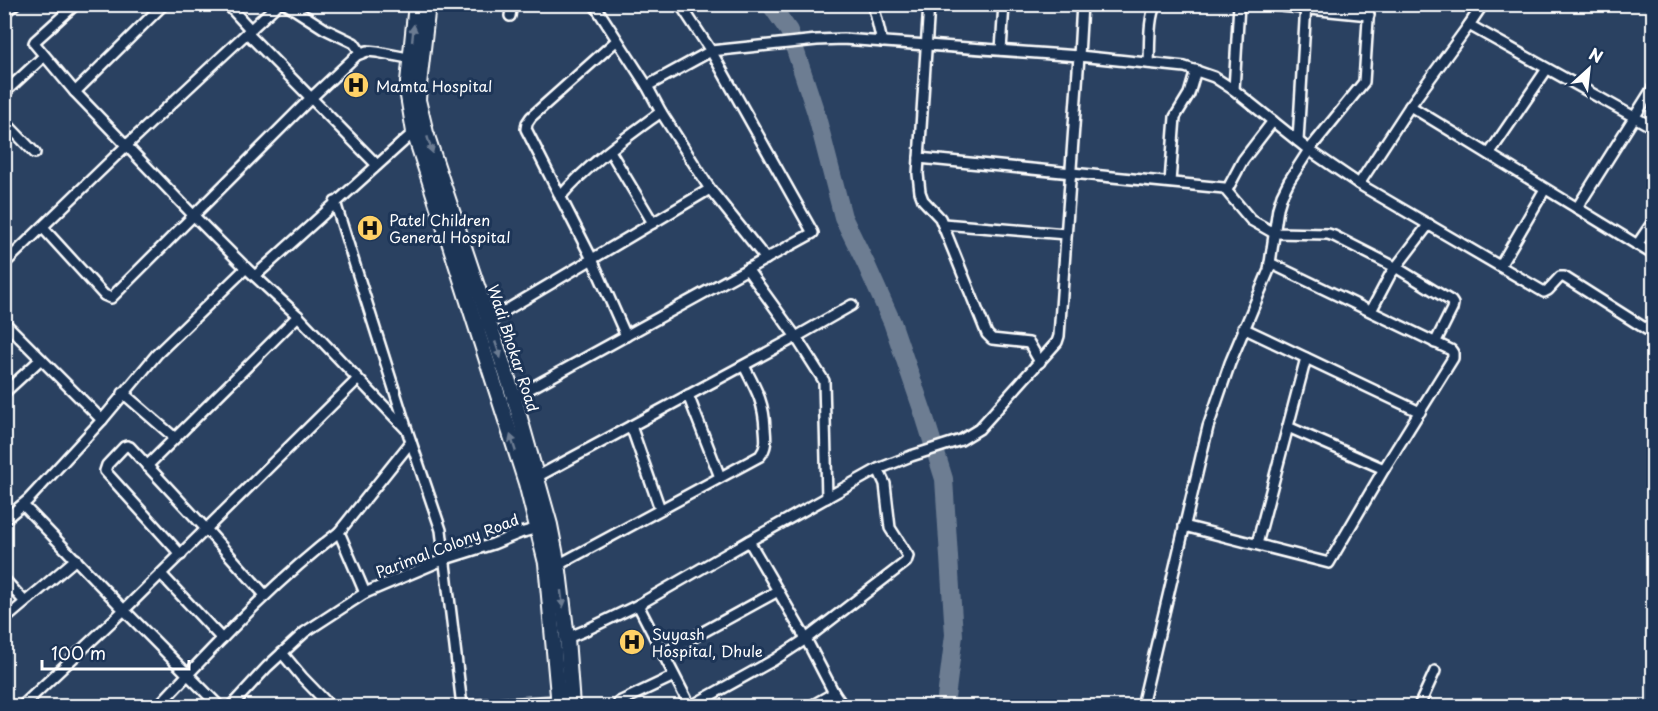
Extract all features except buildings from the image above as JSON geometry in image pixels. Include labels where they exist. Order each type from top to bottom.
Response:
[{"type":"main road","name":"Wadi Bhokar Road","points":[[416,4],[418,100],[423,121],[482,325],[501,405],[532,480]]},
{"type":"main road","name":"Wadi Bhokar Road","points":[[428,4],[408,96],[414,132],[482,325],[514,397],[544,526],[558,565],[567,638],[563,705]]},
{"type":"main road","name":"Wadi Bhokar Road","points":[[544,526],[546,564],[563,705]]},
{"type":"street","points":[[4,13],[15,4]]},
{"type":"street","points":[[76,4],[35,41],[35,46],[75,92],[194,216],[298,316],[406,430]]},
{"type":"street","points":[[75,92],[164,4]]},
{"type":"street","points":[[227,4],[310,99],[376,165]]},
{"type":"street","points":[[4,264],[278,4]]},
{"type":"street","points":[[286,4],[325,30],[354,43],[361,53]]},
{"type":"street","points":[[510,16],[512,4]]},
{"type":"street","points":[[594,4],[710,189],[766,259]]},
{"type":"street","points":[[501,405],[813,233],[711,51],[680,4]]},
{"type":"street","points":[[873,4],[882,42]]},
{"type":"street","points":[[929,4],[918,174],[920,192],[923,200],[936,212],[943,224],[987,334],[992,339],[1029,343],[1040,362]]},
{"type":"street","points":[[1001,50],[1004,4]]},
{"type":"street","points":[[567,638],[585,632],[638,606],[878,469],[961,441],[979,429],[1059,340],[1082,4]]},
{"type":"street","points":[[1149,63],[1153,9],[1156,4]]},
{"type":"street","points":[[1234,90],[1239,4]]},
{"type":"street","points":[[1142,706],[1208,427],[1243,328],[1266,278],[1282,195],[1309,150],[1364,81],[1369,10],[1260,4]]},
{"type":"street","points":[[1359,184],[1410,106],[1483,4]]},
{"type":"street","points":[[1298,141],[1306,7]]},
{"type":"street","points":[[1468,25],[1653,128]]},
{"type":"street","points":[[647,86],[711,51],[843,39],[1185,66],[1214,77],[1234,90],[1309,150],[1359,184],[1544,292],[1560,277],[1564,277],[1653,334]]},
{"type":"street","points":[[616,40],[531,117],[526,123],[526,129],[592,259],[626,336]]},
{"type":"street","points":[[43,228],[104,295],[111,298],[310,99],[361,53],[368,51],[416,59]]},
{"type":"street","points":[[4,93],[44,56]]},
{"type":"street","points":[[1489,154],[1547,69]]},
{"type":"street","points":[[1170,182],[1175,117],[1189,94],[1196,70]]},
{"type":"street","points":[[1577,208],[1653,86]]},
{"type":"street","points":[[1410,106],[1653,255]]},
{"type":"street","points":[[560,197],[610,151],[661,112]]},
{"type":"street","points":[[4,121],[35,153]]},
{"type":"street","points":[[1227,190],[1243,160],[1273,121]]},
{"type":"street","points":[[255,276],[414,132]]},
{"type":"street","points":[[610,151],[653,223]]},
{"type":"street","points":[[919,158],[1221,187],[1227,190],[1251,220],[1274,233],[1328,234],[1397,268],[1451,301],[1452,309],[1435,343]]},
{"type":"street","points":[[482,325],[710,189]]},
{"type":"street","points":[[1500,266],[1545,189]]},
{"type":"street","points":[[335,202],[406,430],[441,530],[461,706],[563,705]]},
{"type":"street","points":[[1637,245],[1653,220]]},
{"type":"street","points":[[943,224],[1066,234]]},
{"type":"street","points":[[1371,311],[1387,280],[1429,224]]},
{"type":"street","points":[[1184,526],[1329,563],[1453,358],[1450,350],[1270,263]]},
{"type":"street","points":[[4,520],[23,504],[102,420],[157,354],[246,268]]},
{"type":"street","points":[[747,269],[796,337],[824,381],[827,498]]},
{"type":"street","points":[[532,480],[852,305]]},
{"type":"street","points":[[147,466],[298,316]]},
{"type":"street","points":[[4,322],[102,420]]},
{"type":"street","points":[[1243,328],[1420,412]]},
{"type":"street","points":[[1257,544],[1306,358]]},
{"type":"street","points":[[4,393],[41,359]]},
{"type":"street","points":[[558,565],[760,456],[766,445],[764,411],[761,398],[744,366]]},
{"type":"street","points":[[22,706],[181,555],[357,380]]},
{"type":"street","points":[[123,393],[175,438]]},
{"type":"street","points":[[688,395],[720,477]]},
{"type":"street","points":[[632,426],[660,509]]},
{"type":"street","points":[[1288,427],[1384,469]]},
{"type":"street","points":[[158,706],[265,595],[307,556],[339,532],[411,442]]},
{"type":"street","points":[[181,555],[105,471],[105,468],[124,447],[127,446],[147,466],[265,595]]},
{"type":"street","points":[[638,606],[691,706],[774,660],[806,639],[908,559],[890,528],[885,484],[878,469]]},
{"type":"street","points":[[23,504],[219,706]]},
{"type":"street","name":"Parimal Colony Road","points":[[231,706],[267,667],[305,632],[365,593],[445,559],[544,526]]},
{"type":"street","points":[[339,532],[365,593]]},
{"type":"street","points":[[749,541],[843,706]]},
{"type":"street","points":[[4,620],[76,559]]},
{"type":"street","points":[[161,574],[222,639]]},
{"type":"street","points":[[4,579],[25,602]]},
{"type":"street","points":[[663,654],[778,591]]},
{"type":"street","points":[[282,653],[330,706]]},
{"type":"street","points":[[1419,706],[1435,671]]},
{"type":"street","points":[[619,702],[674,675]]},
{"type":"street","points":[[811,706],[834,693]]},
{"type":"waterway","points":[[770,4],[789,31],[816,113],[843,217],[892,322],[944,479],[954,635],[945,706]]},
{"type":"place","name":"Mamta Hospital","points":[[356,85]]},
{"type":"place","name":"Patel Children General Hospital","points":[[370,228]]},
{"type":"place","name":"Suyash Hospital, Dhule","points":[[632,642]]}]
